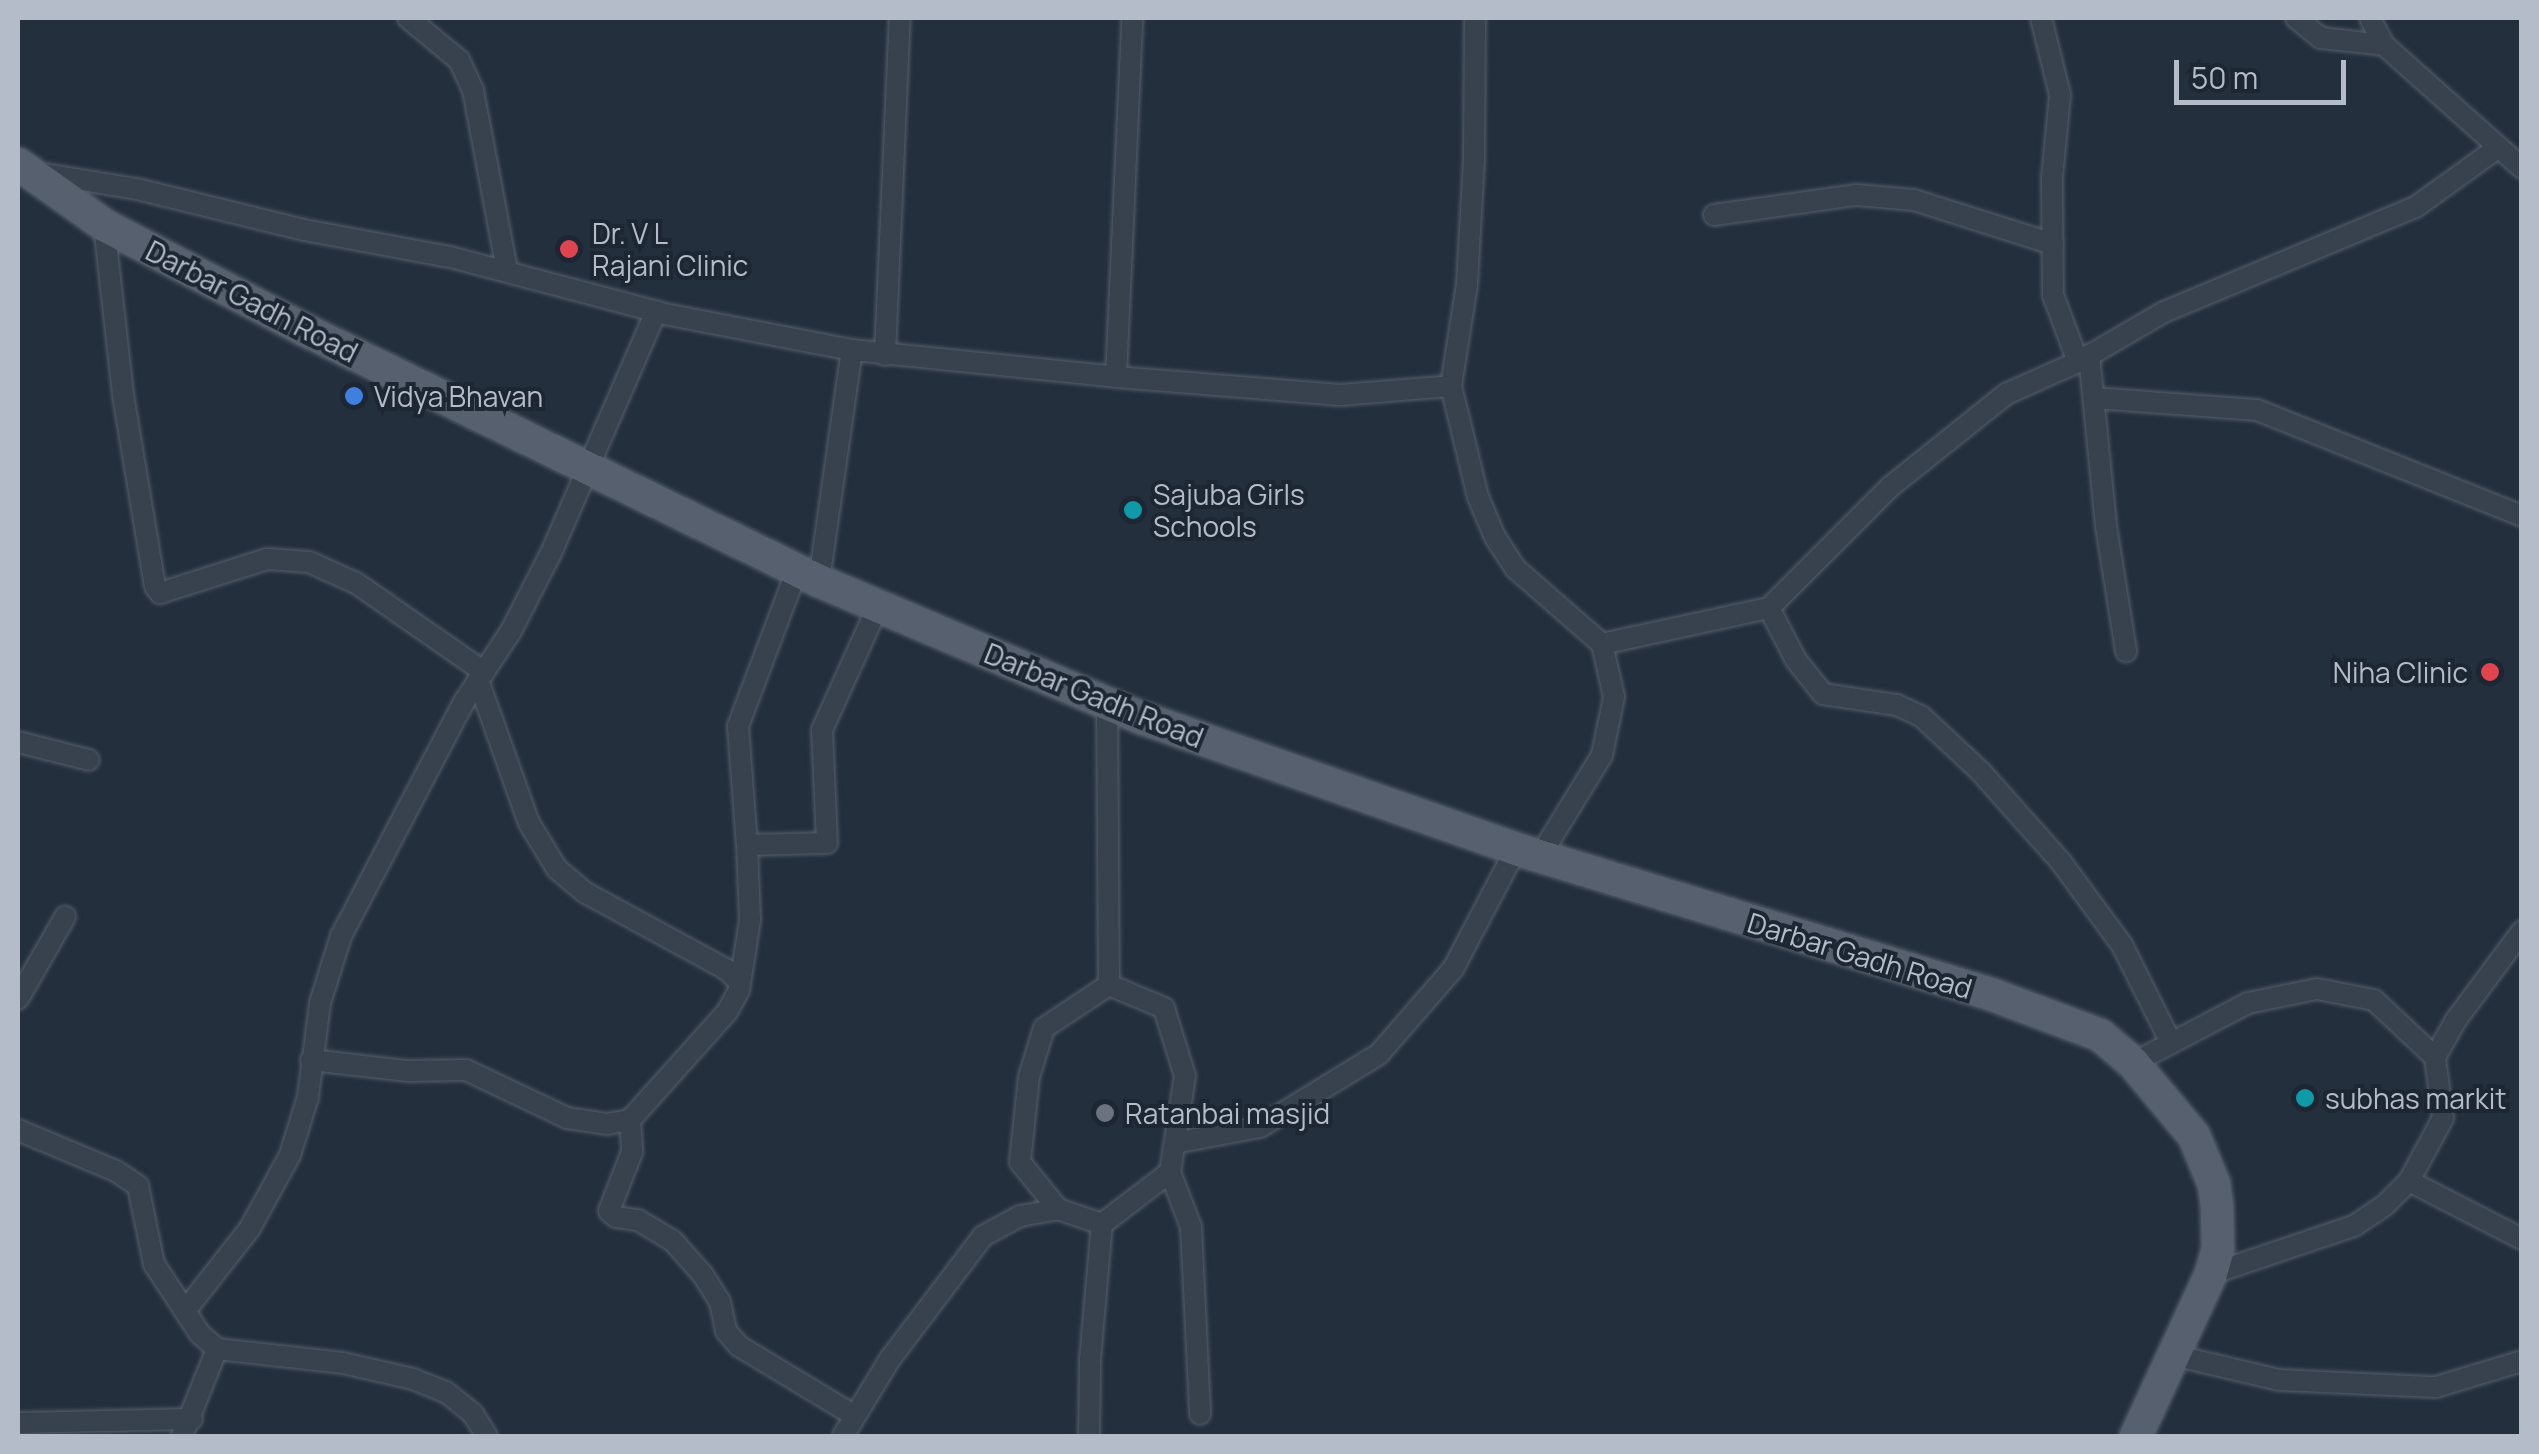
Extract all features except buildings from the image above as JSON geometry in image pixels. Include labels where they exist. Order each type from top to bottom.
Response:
[{"type":"main road","name":"Darbar Gadh Road","points":[[22,168],[104,224],[303,329],[808,576],[1107,702],[1528,853],[2059,1016],[2100,1035],[2133,1063],[2194,1136],[2214,1184],[2217,1206],[2218,1249],[2211,1274],[2177,1356],[2136,1436]]},
{"type":"street","points":[[408,18],[459,60],[473,90],[507,270]]},
{"type":"street","points":[[885,355],[900,18]]},
{"type":"street","points":[[1116,377],[1132,18]]},
{"type":"street","points":[[1174,1143],[1260,1128],[1379,1054],[1453,969],[1528,853],[1602,754],[1612,727],[1614,697],[1602,644],[1516,568],[1495,536],[1478,496],[1451,386],[1467,284],[1476,18]]},
{"type":"street","points":[[2041,18],[2060,95],[2052,178],[2053,294],[2084,359],[2094,398],[2106,526],[2126,651]]},
{"type":"street","points":[[2296,18],[2321,38],[2384,45]]},
{"type":"street","points":[[2370,18],[2384,45],[2496,149],[2522,168]]},
{"type":"street","points":[[1602,644],[1769,608],[1890,487],[2006,394],[2084,359],[2164,312],[2417,206],[2496,149]]},
{"type":"street","points":[[22,168],[137,189],[304,230],[507,270],[656,310],[852,350],[1340,395],[1451,386]]},
{"type":"street","points":[[1714,215],[1857,195],[1914,200],[2052,244]]},
{"type":"street","points":[[104,224],[123,396],[156,590],[168,594],[267,559],[309,562],[356,583],[481,676],[528,823],[556,869],[611,909],[727,970],[739,982]]},
{"type":"street","points":[[185,1311],[250,1228],[290,1155],[308,1096],[320,1003],[341,936],[551,552],[656,310]]},
{"type":"street","points":[[311,1060],[408,1072],[466,1070],[567,1118],[607,1124],[630,1120],[726,1012],[739,982],[750,920],[738,726],[808,576],[852,350]]},
{"type":"street","points":[[2094,398],[2257,410],[2522,516]]},
{"type":"street","points":[[747,845],[827,843],[822,730],[878,606]]},
{"type":"street","points":[[1769,608],[1796,660],[1823,694],[1898,706],[1921,716],[1980,770],[2062,862],[2122,945],[2171,1042]]},
{"type":"street","points":[[1107,702],[1109,985]]},
{"type":"street","points":[[18,742],[90,760]]},
{"type":"street","points":[[18,1000],[65,918]]},
{"type":"street","points":[[2434,1058],[2456,1020],[2522,931]]},
{"type":"street","points":[[1109,985],[1164,1008],[1185,1076],[1170,1172],[1191,1227],[1200,1414]]},
{"type":"street","points":[[1058,1209],[1020,1162],[1028,1077],[1044,1028],[1109,985]]},
{"type":"street","points":[[2133,1063],[2248,1002],[2317,988],[2374,1000],[2434,1058],[2443,1118],[2409,1182],[2354,1226],[2211,1274]]},
{"type":"street","points":[[630,1120],[632,1152],[609,1211],[616,1217],[638,1220],[673,1241],[703,1275],[720,1302],[726,1331],[739,1346],[855,1416]]},
{"type":"street","points":[[18,1130],[116,1171],[138,1186],[154,1264],[185,1311],[217,1349],[342,1363],[413,1379],[446,1392],[473,1414],[487,1436]]},
{"type":"street","points":[[1089,1436],[1090,1360],[1102,1224],[1170,1172]]},
{"type":"street","points":[[2409,1182],[2522,1239]]},
{"type":"street","points":[[843,1436],[890,1360],[982,1236],[1020,1216],[1058,1209],[1102,1224]]},
{"type":"street","points":[[18,1423],[187,1428],[217,1349]]},
{"type":"street","points":[[2177,1356],[2279,1380],[2436,1387],[2522,1360]]},
{"type":"place","name":"Dr. V L Rajani Clinic","points":[[569,249]]},
{"type":"place","name":"Vidya Bhavan","points":[[354,396]]},
{"type":"place","name":"Sajuba Girls Schools","points":[[1133,510]]},
{"type":"place","name":"Niha Clinic","points":[[2490,672]]},
{"type":"place","name":"subhas markit","points":[[2305,1098]]},
{"type":"place","name":"Ratanbai masjid","points":[[1105,1113]]}]
